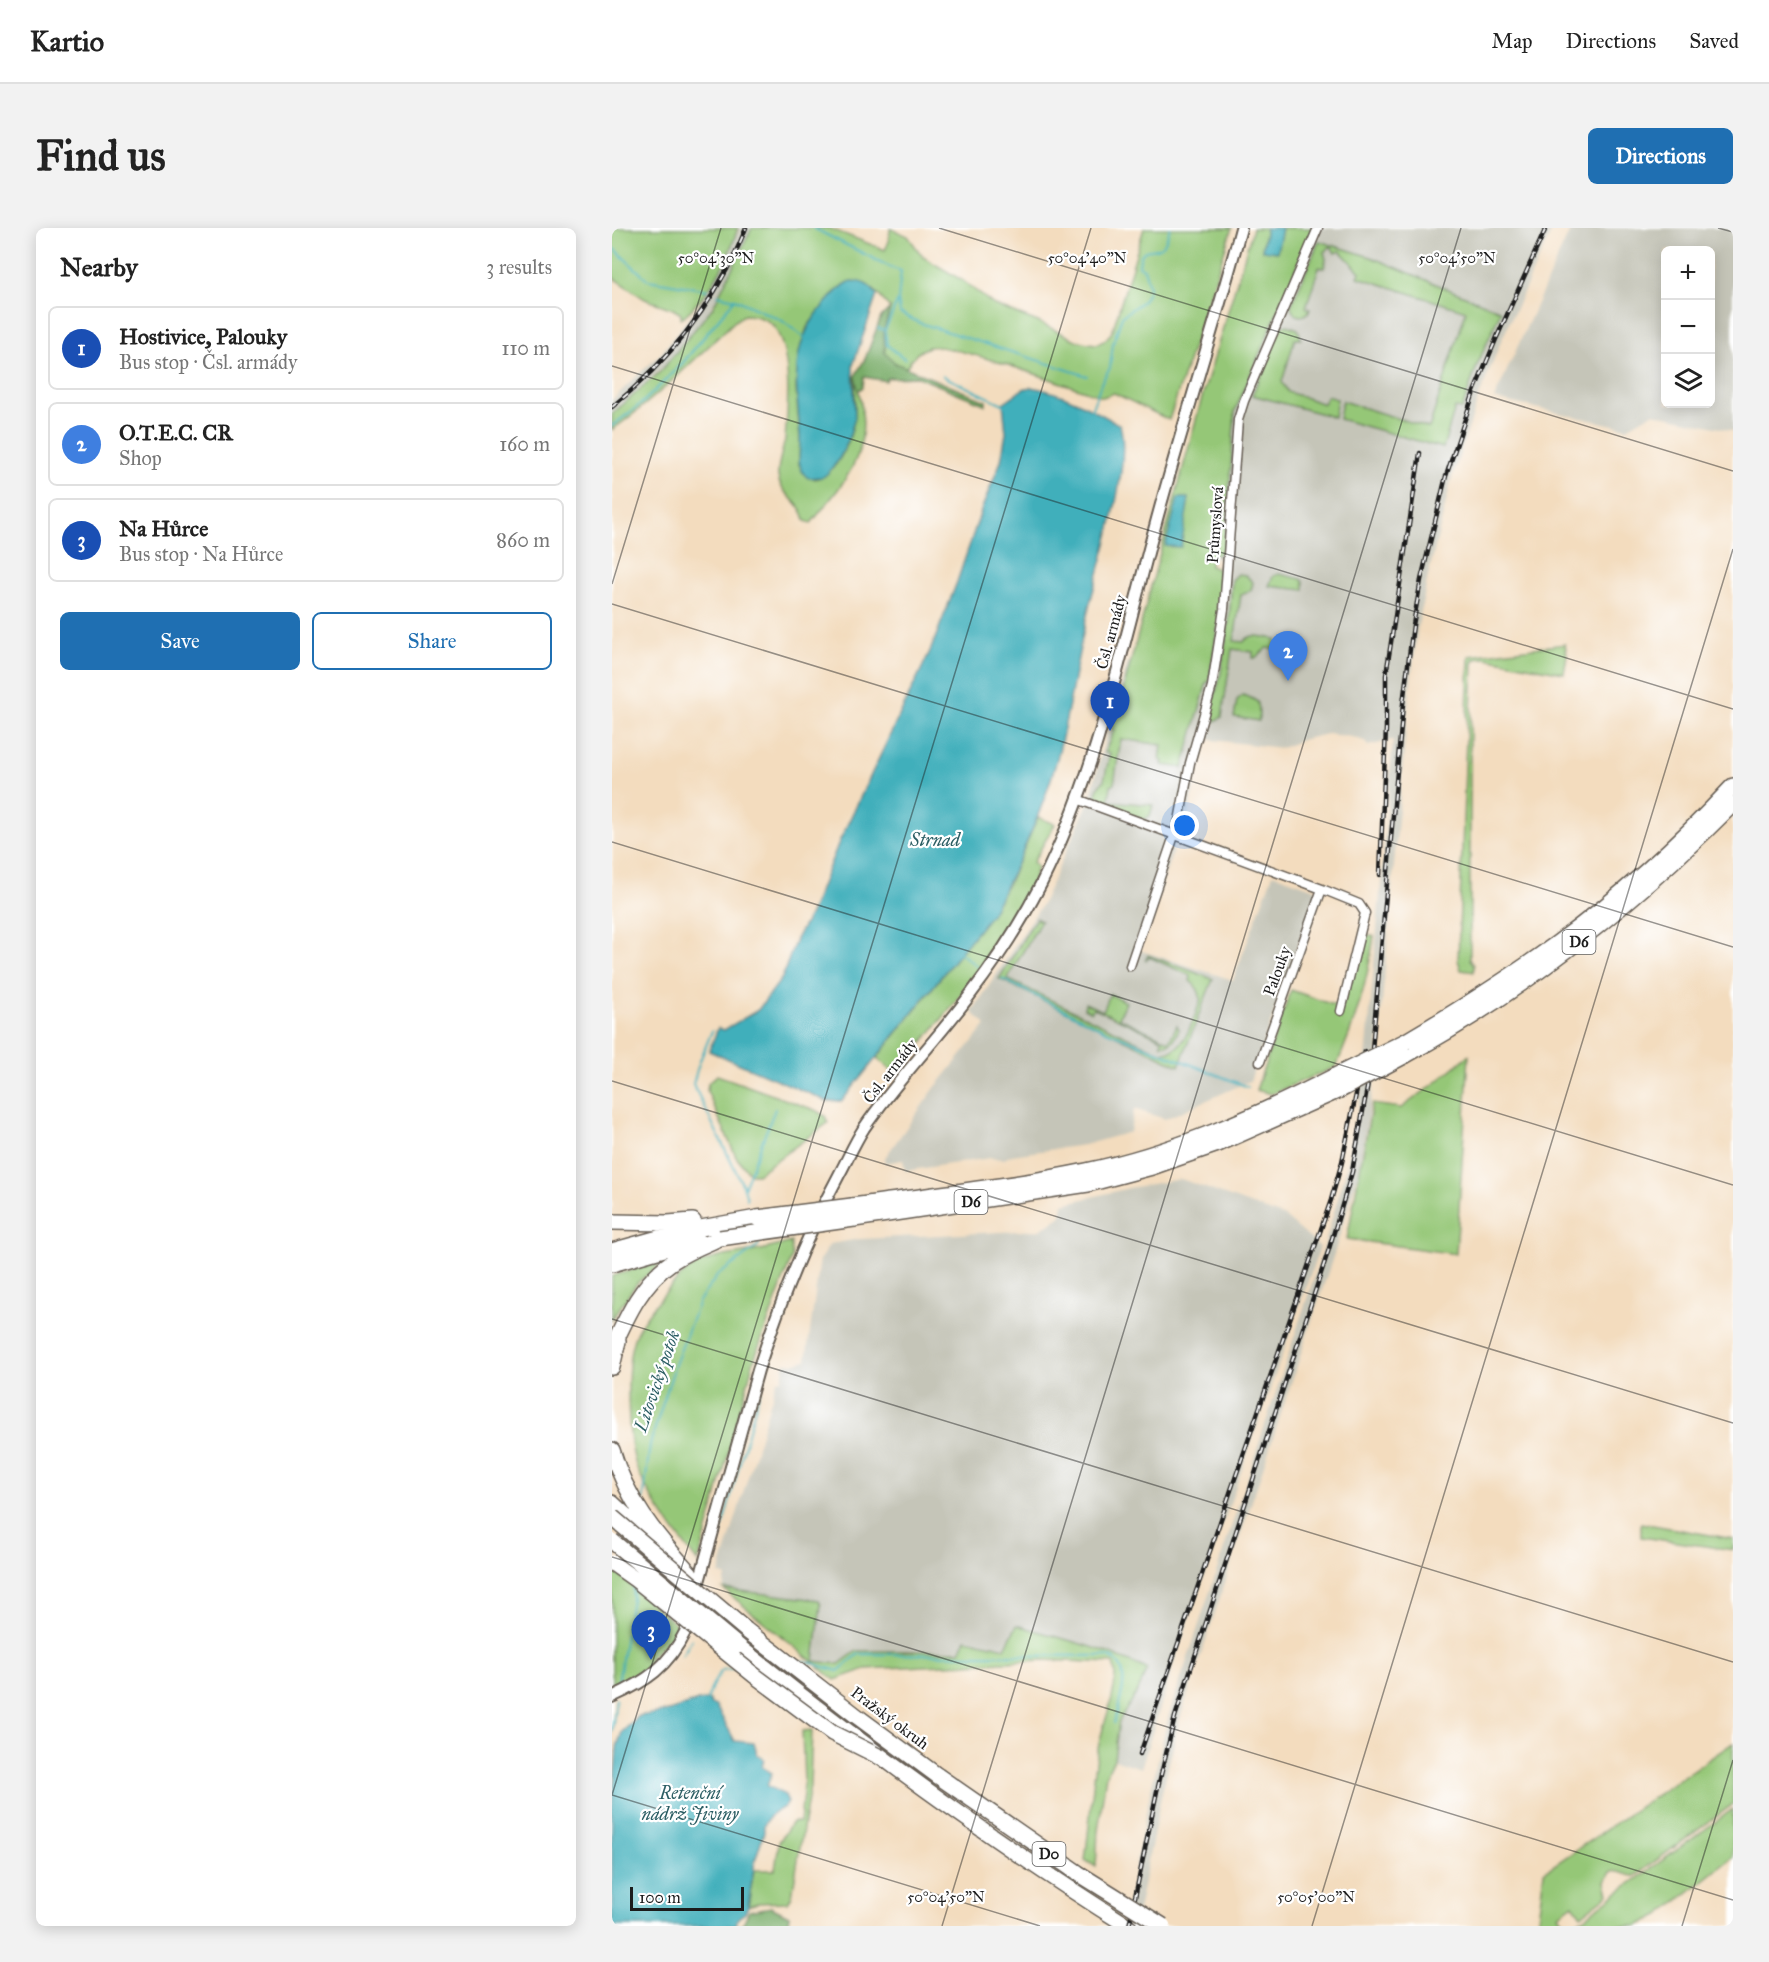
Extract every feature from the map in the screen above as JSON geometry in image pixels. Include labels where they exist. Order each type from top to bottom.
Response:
[{"type":"highway","name":"D6","points":[[1406,1048],[1556,944],[1622,891],[1684,835],[1733,786]]},
{"type":"highway","name":"D6","points":[[612,1251],[661,1236],[718,1227],[853,1212],[1086,1171],[1148,1154],[1211,1132],[1338,1082],[1477,1013],[1569,950],[1633,898],[1733,804]]},
{"type":"highway","name":"D6","points":[[612,1264],[664,1249],[718,1227],[757,1218],[853,1212]]},
{"type":"highway","points":[[612,1222],[718,1227]]},
{"type":"highway","points":[[612,1349],[640,1295],[656,1275],[718,1227]]},
{"type":"highway","points":[[612,1367],[621,1330]]},
{"type":"highway","points":[[612,1450],[620,1475],[639,1511],[665,1545],[746,1630]]},
{"type":"highway","points":[[612,1503],[690,1572]]},
{"type":"highway","name":"Pražský okruh","points":[[612,1517],[746,1630],[858,1717],[974,1802],[1078,1873],[1163,1926]]},
{"type":"highway","name":"D0","points":[[612,1541],[746,1653],[880,1756],[1027,1861],[1128,1926]]},
{"type":"highway","points":[[612,1563],[761,1681],[832,1733],[880,1756]]},
{"type":"main road","name":"Čsl. armády","points":[[612,1697],[633,1688],[659,1670],[674,1653],[685,1632],[771,1328],[817,1216],[862,1131],[901,1077],[971,994],[1010,937],[1041,885],[1077,799],[1094,750],[1179,436],[1241,228]]},
{"type":"street","name":"Průmyslová","points":[[1174,836],[1190,763],[1212,686],[1218,653],[1224,609],[1238,420],[1318,228]]},
{"type":"street","points":[[1077,799],[1359,903],[1365,913],[1341,1011]]},
{"type":"street","points":[[1130,966],[1174,836]]},
{"type":"street","name":"Palouky","points":[[1260,1062],[1323,890]]},
{"type":"shaded area","points":[[740,228],[752,228],[726,284],[707,314],[671,360],[612,414],[612,400],[662,352],[697,307],[716,279]]},
{"type":"shaded area","points":[[1313,228],[1553,228],[1502,339],[1480,394],[1452,477],[1427,581],[1418,626],[1408,705],[1376,1072],[1358,1174],[1334,1254],[1180,1718],[1162,1792],[1135,1926],[1123,1926],[1151,1789],[1169,1715],[1323,1250],[1346,1171],[1365,1071],[1393,740],[1368,746],[1364,741],[1352,737],[1327,734],[1281,748],[1204,739],[1186,826],[1177,840],[1139,950],[1233,980],[1273,874],[1318,890],[1250,1081],[1165,1119],[1134,1109],[1130,1132],[1084,1145],[1012,1155],[1004,1159],[990,1158],[905,1171],[903,1160],[885,1163],[884,1159],[934,1089],[986,1025],[972,1012],[1042,904],[1090,799],[1105,738],[1128,662],[1207,682],[1222,585],[1219,584],[1219,561],[1213,556],[1235,411]]},
{"type":"shaded area","points":[[1571,228],[1733,228],[1733,431],[1653,413],[1627,428],[1494,399]]},
{"type":"shaded area","points":[[1181,1179],[1285,1217],[1320,1247],[1175,1660],[1141,1768],[1114,1759],[1119,1721],[1138,1691],[1147,1669],[1098,1649],[1017,1625],[1005,1648],[966,1639],[960,1651],[857,1651],[839,1664],[813,1661],[821,1605],[819,1600],[723,1589],[726,1577],[719,1574],[777,1380],[782,1379],[785,1363],[793,1364],[806,1360],[820,1259],[830,1244],[859,1239],[1040,1230],[1061,1216],[1063,1204],[1129,1188]]},
{"type":"green space","points":[[612,228],[738,228],[716,278],[701,299],[681,319],[681,314],[673,309],[645,299],[612,277]]},
{"type":"green space","points":[[752,228],[829,228],[885,250],[889,241],[890,228],[908,236],[923,257],[962,280],[994,305],[1078,341],[1097,344],[1104,341],[1112,332],[1144,228],[1232,228],[1169,420],[1114,393],[1103,397],[985,358],[941,347],[921,350],[906,368],[895,363],[885,353],[884,331],[890,308],[873,289],[835,292],[807,327],[799,353],[796,388],[800,439],[799,465],[815,479],[823,476],[837,463],[850,437],[854,419],[855,376],[863,422],[857,457],[850,472],[811,523],[805,521],[800,509],[783,489],[778,476],[785,439],[788,398],[787,369],[785,354],[776,330],[771,323],[763,319],[744,315],[735,321],[660,391],[612,430],[612,414],[661,371],[713,307]]},
{"type":"green space","points":[[1253,228],[1266,228],[1262,249],[1277,252],[1282,228],[1313,228],[1235,411],[1225,547],[1219,554],[1211,556],[1210,566],[1218,570],[1222,585],[1219,616],[1209,682],[1207,682],[1183,768],[1162,765],[1163,761],[1160,760],[1162,745],[1121,739],[1109,801],[1153,805],[1150,816],[1143,820],[1104,804],[1105,801],[1096,796],[1097,789],[1104,780],[1110,753],[1105,752],[1114,730],[1111,729],[1201,401]]},
{"type":"green space","points":[[1319,241],[1371,257],[1501,311],[1478,363],[1462,409],[1455,408],[1443,448],[1339,419],[1342,401],[1429,428],[1466,311],[1358,277],[1360,272],[1340,251],[1335,253],[1331,246],[1324,252],[1326,259],[1324,268],[1319,267],[1306,307],[1310,309],[1305,315],[1297,315],[1291,306]]},
{"type":"green space","points":[[890,308],[884,331],[885,353],[895,363],[986,401],[986,405],[918,377],[887,378],[886,381],[864,377],[863,387],[858,391],[855,376],[865,359],[881,317]]},
{"type":"green space","points":[[1287,325],[1298,329],[1301,339],[1295,339],[1282,382],[1288,392],[1324,404],[1327,396],[1337,399],[1334,417],[1252,395],[1281,327]]},
{"type":"green space","points":[[1238,574],[1246,575],[1253,583],[1251,590],[1241,595],[1234,641],[1244,642],[1254,636],[1276,639],[1274,649],[1267,648],[1255,658],[1253,658],[1253,652],[1232,649],[1222,717],[1215,721],[1209,715],[1220,678],[1229,621],[1232,580]]},
{"type":"green space","points":[[1279,574],[1301,579],[1304,582],[1304,590],[1269,586],[1273,576]]},
{"type":"green space","points":[[1565,644],[1567,655],[1564,673],[1485,658],[1475,659],[1473,664],[1470,737],[1470,959],[1474,965],[1474,972],[1461,970],[1458,960],[1469,656]]},
{"type":"green space","points":[[1243,695],[1258,703],[1259,721],[1234,717],[1237,700]]},
{"type":"green space","points":[[1038,817],[1055,824],[1033,862],[1037,867],[1034,878],[1020,909],[1002,939],[960,997],[894,1073],[877,1058],[991,914],[1010,880]]},
{"type":"green space","points":[[1036,918],[1041,921],[1007,979],[1159,1052],[1168,1052],[1181,1043],[1194,1018],[1200,995],[1197,987],[1190,981],[1191,976],[1149,957],[1145,961],[1148,955],[1213,979],[1179,1066],[999,979]]},
{"type":"green space","points":[[1364,934],[1374,936],[1368,971],[1355,1019],[1336,1067],[1271,1094],[1256,1090],[1291,990],[1342,1008]]},
{"type":"green space","points":[[1110,994],[1126,1002],[1119,1018],[1169,1041],[1177,1025],[1179,1029],[1174,1039],[1168,1044],[1161,1044],[1162,1039],[1094,1008],[1091,1012],[1084,1008],[1085,1003],[1103,1011]]},
{"type":"green space","points":[[1469,1055],[1456,1254],[1347,1239],[1372,1104],[1401,1108]]},
{"type":"green space","points":[[717,1075],[815,1110],[825,1116],[828,1123],[757,1174],[750,1174],[736,1157],[707,1091],[708,1083]]},
{"type":"green space","points":[[791,1242],[792,1257],[754,1360],[698,1563],[651,1496],[634,1459],[629,1424],[628,1383],[629,1364],[635,1336],[661,1298],[694,1266],[718,1257]]},
{"type":"green space","points":[[666,1260],[637,1283],[612,1319],[612,1276]]},
{"type":"green space","points":[[1641,1523],[1733,1539],[1733,1550],[1641,1537]]},
{"type":"green space","points":[[612,1568],[680,1628],[649,1659],[643,1675],[612,1686]]},
{"type":"green space","points":[[723,1589],[819,1600],[821,1605],[814,1661],[839,1664],[857,1651],[960,1651],[966,1639],[1005,1648],[1017,1625],[1098,1649],[1147,1669],[1138,1691],[1119,1721],[1114,1759],[1106,1775],[1098,1831],[1096,1867],[1085,1860],[1098,1749],[1115,1683],[1113,1663],[1043,1660],[866,1669],[835,1680]]},
{"type":"green space","points":[[812,1730],[810,1786],[792,1896],[788,1902],[758,1903],[748,1906],[754,1870],[775,1870],[779,1842],[792,1822],[800,1822],[804,1783],[802,1731]]},
{"type":"green space","points":[[1733,1743],[1733,1804],[1635,1876],[1617,1871],[1611,1872],[1606,1882],[1609,1894],[1581,1915],[1573,1904],[1558,1915],[1566,1926],[1537,1926],[1544,1872]]},
{"type":"green space","points":[[1733,1809],[1733,1857],[1661,1914],[1638,1926],[1572,1926]]},
{"type":"green space","points":[[771,1907],[789,1916],[790,1926],[746,1926],[743,1923],[749,1911]]},
{"type":"water","points":[[1266,228],[1282,228],[1277,252],[1262,250]]},
{"type":"water","points":[[851,281],[866,284],[877,295],[853,365],[855,417],[848,441],[838,461],[823,477],[808,478],[801,469],[799,458],[797,367],[799,351],[812,321],[833,295]]},
{"type":"water","name":"Strnad","points":[[1031,387],[1066,397],[1120,425],[1123,442],[1119,488],[1114,513],[1085,623],[1057,759],[1028,838],[991,914],[842,1101],[827,1101],[709,1051],[718,1028],[724,1030],[758,1010],[782,978],[796,939],[810,914],[839,842],[931,649],[957,582],[1001,461],[1006,433],[1003,403],[1023,389]]},
{"type":"water","points":[[1178,498],[1189,498],[1181,547],[1165,546]]},
{"type":"water","name":"Retenční nádrž Jiviny","points":[[706,1700],[716,1706],[735,1741],[754,1743],[757,1754],[764,1759],[762,1767],[772,1773],[767,1786],[785,1795],[788,1802],[771,1815],[764,1825],[755,1861],[748,1906],[745,1913],[738,1918],[736,1924],[739,1926],[612,1926],[612,1811],[617,1747],[622,1732],[639,1716],[669,1711]]},
{"type":"waterway","points":[[813,228],[901,271],[898,300],[900,313],[920,323],[1087,376]]},
{"type":"waterway","name":"Litovický potok","points":[[1091,411],[1102,381],[1110,368],[1113,344],[1122,316],[1143,301],[1148,292],[1149,287],[1144,269],[1139,266],[1142,254],[1144,251],[1162,246],[1170,228]]},
{"type":"waterway","points":[[612,247],[648,280],[708,290]]},
{"type":"waterway","points":[[718,295],[735,299],[781,320],[804,337]]},
{"type":"waterway","points":[[612,426],[642,403],[681,365],[735,299]]},
{"type":"waterway","points":[[885,330],[898,300]]},
{"type":"waterway","points":[[878,328],[885,330],[887,345],[905,359]]},
{"type":"waterway","points":[[943,376],[1003,404]]},
{"type":"waterway","points":[[959,952],[978,967]]},
{"type":"waterway","points":[[1002,979],[1106,1031],[1248,1087]]},
{"type":"waterway","points":[[712,1031],[693,1084],[744,1188]]},
{"type":"waterway","name":"Litovický potok","points":[[747,1199],[744,1188],[775,1109]]},
{"type":"waterway","name":"Litovický potok","points":[[643,1503],[650,1444],[676,1362],[699,1301],[717,1276],[757,1247],[758,1238]]},
{"type":"waterway","points":[[714,1557],[760,1390]]},
{"type":"waterway","name":"Litovický potok","points":[[617,1690],[634,1586]]},
{"type":"waterway","points":[[682,1656],[692,1639]]},
{"type":"waterway","points":[[797,1661],[838,1671],[859,1654],[1104,1656],[1116,1661],[1123,1674],[1122,1691],[1114,1723]]},
{"type":"waterway","points":[[707,1701],[712,1686],[722,1670],[735,1668]]},
{"type":"waterway","name":"Litovický potok","points":[[612,1732],[616,1698]]},
{"type":"railway","points":[[612,407],[654,369],[691,326],[722,279],[746,228]]},
{"type":"railway","points":[[1129,1926],[1175,1717],[1328,1252],[1352,1172],[1370,1072],[1403,704],[1413,625],[1421,580],[1446,476],[1474,392],[1546,228]]},
{"type":"railway","points":[[1380,875],[1386,675],[1420,453]]},
{"type":"railway","points":[[1140,1754],[1331,1200],[1342,1162],[1365,1051]]},
{"type":"place","name":"O.T.E.C. CR","points":[[1288,681]]},
{"type":"place","name":"Hostivice, Palouky","points":[[1110,731]]},
{"type":"place","name":"Na Hůrce","points":[[651,1660]]}]
